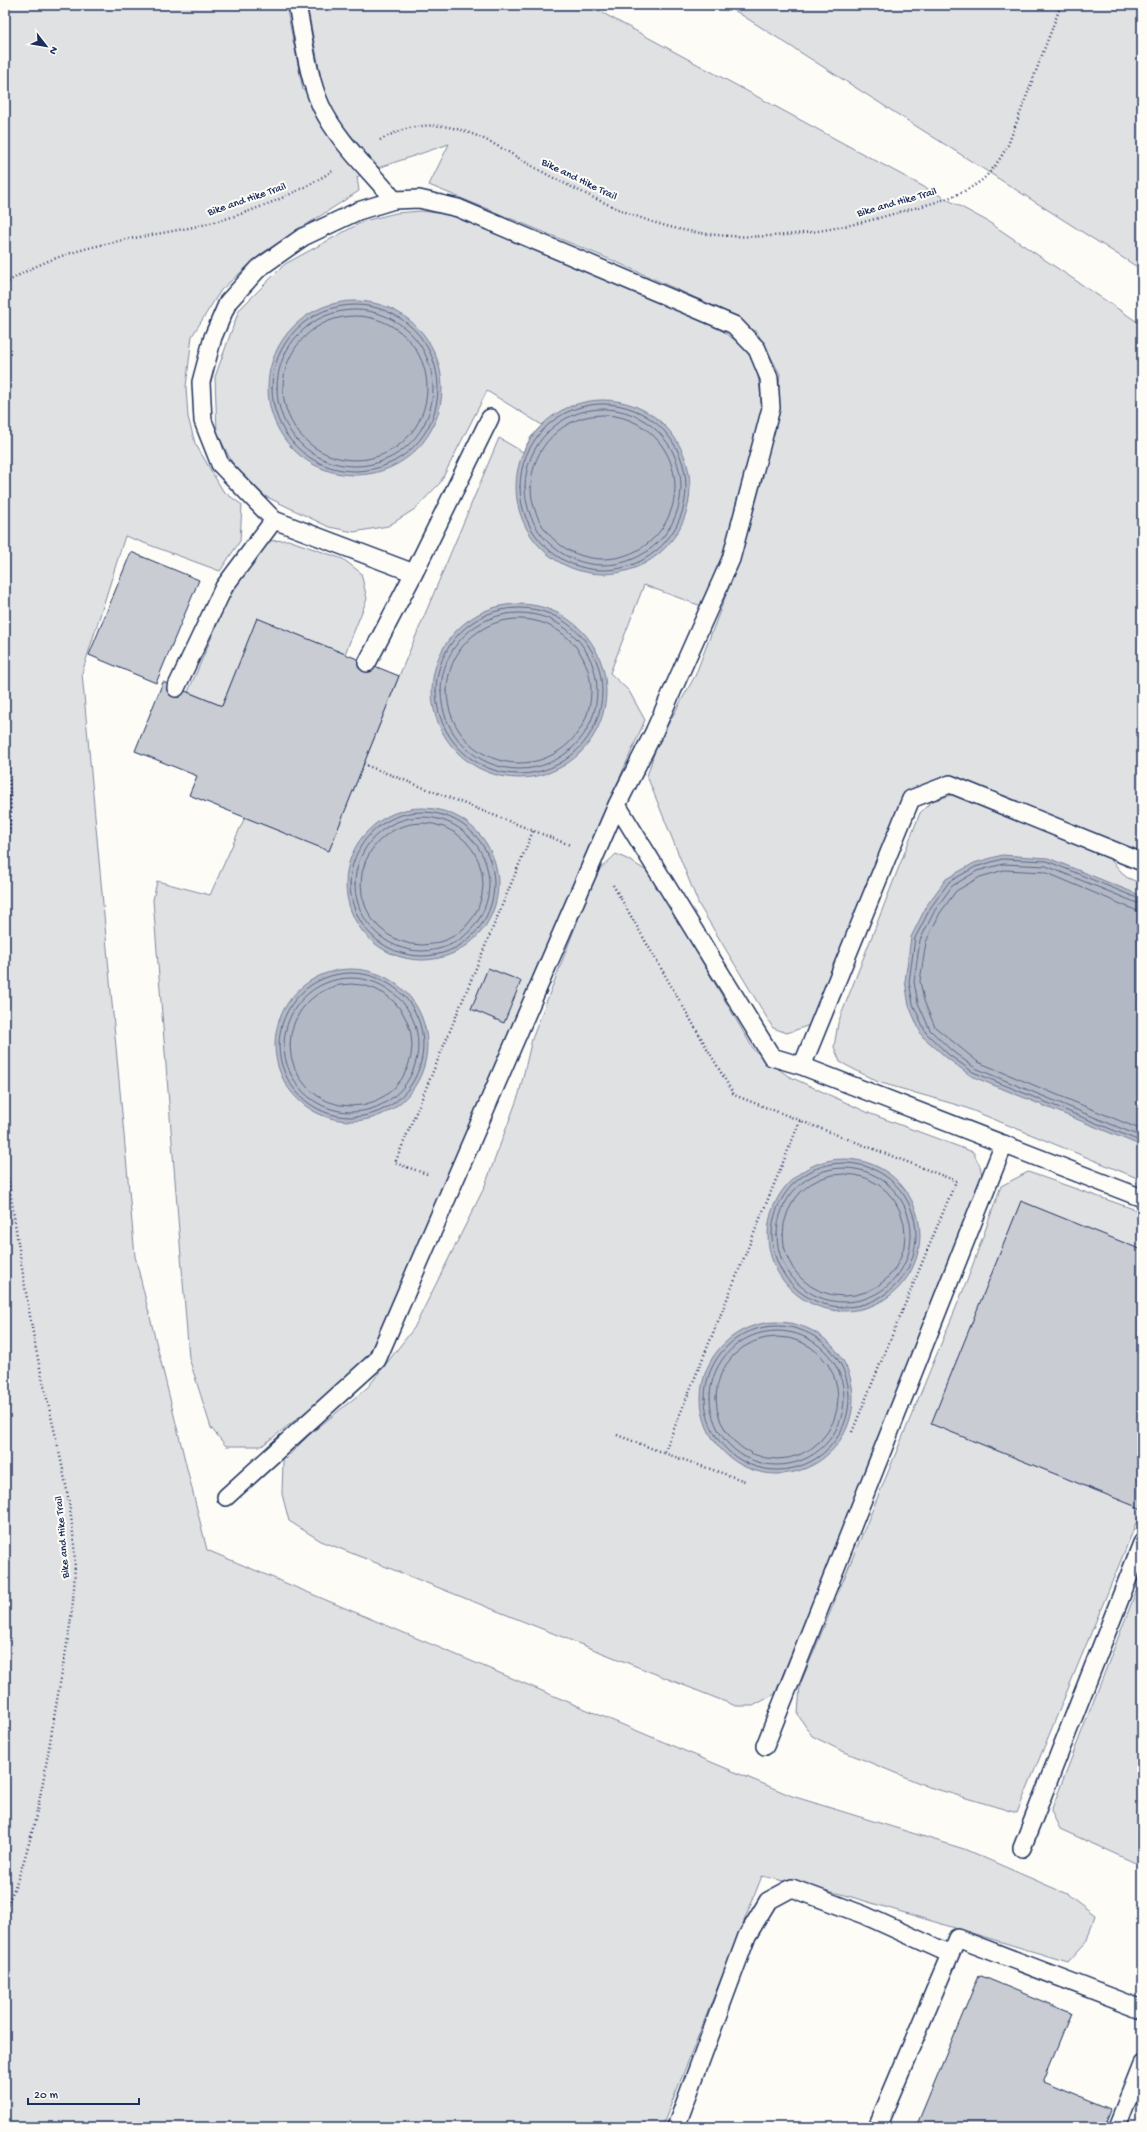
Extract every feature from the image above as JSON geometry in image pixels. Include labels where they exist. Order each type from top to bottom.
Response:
[{"type":"lane","points":[[297,5],[309,67],[321,105],[334,128],[354,155],[369,170],[394,200]]},
{"type":"lane","points":[[226,1497],[378,1360],[617,805],[654,732],[731,559],[771,408],[769,378],[757,349],[734,325],[458,208],[419,199],[394,200],[358,211],[303,237],[260,268],[228,302],[213,337],[201,382],[203,421],[220,464],[274,520],[414,573]]},
{"type":"lane","points":[[367,663],[414,573],[490,418]]},
{"type":"lane","points":[[176,688],[224,587],[274,520]]},
{"type":"lane","points":[[802,1066],[911,799],[950,784],[1142,862]]},
{"type":"lane","points":[[617,805],[772,1056],[802,1066],[1142,1198]]},
{"type":"lane","points":[[765,1746],[1004,1144]]},
{"type":"lane","points":[[1022,1848],[1142,1543]]},
{"type":"lane","points":[[676,2127],[747,1936],[768,1900],[792,1888],[864,1915],[950,1954]]},
{"type":"lane","points":[[877,2127],[957,1938],[1142,2009]]},
{"type":"lane","points":[[1117,2127],[1142,2064]]},
{"type":"path","name":"Bike and Hike Trail","points":[[5,284],[32,267],[77,250],[200,225],[249,210],[296,192],[386,136],[414,126],[441,125],[465,131],[497,144],[552,177],[612,206],[656,223],[699,233],[749,237],[831,229],[883,217],[936,202],[965,190],[982,180],[998,163],[1008,145],[1061,5]]},
{"type":"path","points":[[5,700],[11,811],[5,882]]},
{"type":"path","points":[[363,764],[596,855],[734,1095],[985,1193]]},
{"type":"path","points":[[454,1183],[395,1163],[533,831]]},
{"type":"path","points":[[664,1453],[800,1121]]},
{"type":"path","name":"Bike and Hike Trail","points":[[5,1158],[36,1348],[69,1500],[74,1545],[75,1582],[58,1696],[31,1843],[16,1886],[5,1910]]},
{"type":"path","points":[[852,1432],[956,1181]]},
{"type":"path","points":[[617,1434],[664,1453],[745,1481]]},
{"type":"shaded area","points":[[5,5],[286,5],[303,90],[321,78],[307,5],[588,5],[987,221],[1142,325],[1142,852],[955,779],[930,782],[917,790],[810,1025],[787,1033],[773,1028],[699,905],[647,776],[657,744],[695,676],[739,561],[777,408],[780,374],[757,332],[718,308],[614,261],[429,185],[449,144],[369,171],[357,177],[359,191],[261,254],[221,290],[192,336],[186,387],[188,417],[195,443],[223,491],[242,505],[240,541],[220,571],[125,536],[82,673],[135,1256],[207,1550],[792,1796],[964,1849],[1067,1894],[1095,1915],[1087,1941],[1068,1962],[845,1895],[762,1876],[662,2127],[5,2127]]},
{"type":"shaded area","points":[[726,5],[1142,5],[1142,270]]},
{"type":"shaded area","points":[[421,211],[455,215],[706,321],[734,339],[751,358],[755,365],[759,381],[761,413],[739,499],[717,572],[704,607],[644,585],[610,673],[629,691],[645,720],[542,956],[435,1219],[383,1339],[339,1386],[262,1446],[226,1446],[211,1428],[189,1358],[153,900],[157,881],[210,895],[245,817],[329,850],[399,676],[499,438],[523,452],[531,437],[542,425],[487,391],[440,483],[415,509],[388,526],[354,532],[329,527],[265,496],[233,464],[217,433],[215,377],[239,310],[285,264],[364,221],[396,213]]},
{"type":"shaded area","points":[[288,540],[343,559],[361,573],[367,599],[345,654],[257,619],[222,706],[188,692],[225,606],[245,569],[267,541]]},
{"type":"shaded area","points":[[955,794],[1103,851],[1126,877],[1142,884],[1142,1180],[964,1107],[878,1082],[840,1062],[834,1047],[838,1023],[920,813],[932,801]]},
{"type":"shaded area","points":[[616,854],[650,873],[754,1050],[788,1076],[871,1114],[973,1152],[980,1166],[983,1180],[775,1694],[753,1706],[736,1706],[321,1541],[289,1521],[282,1494],[283,1461],[309,1435],[368,1387],[414,1328],[484,1188],[519,1094],[532,1039],[596,873]]},
{"type":"shaded area","points":[[1028,1172],[1142,1212],[1142,1509],[1017,1813],[929,1787],[840,1750],[812,1736],[798,1715],[800,1685],[967,1281],[1001,1186]]},
{"type":"shaded area","points":[[1142,1576],[1142,1866],[1060,1829],[1051,1811]]},
{"type":"water","points":[[355,301],[372,303],[388,308],[410,321],[422,333],[431,347],[438,363],[442,388],[440,405],[435,421],[422,443],[410,455],[396,464],[380,471],[355,475],[338,473],[322,468],[300,455],[288,443],[279,429],[272,413],[268,388],[270,371],[275,355],[288,333],[300,321],[314,312],[330,305]]},
{"type":"water","points":[[603,400],[620,402],[636,407],[658,420],[670,432],[679,446],[686,462],[690,487],[688,504],[683,520],[670,542],[658,554],[644,563],[628,570],[603,574],[586,572],[570,567],[548,554],[536,542],[527,528],[520,512],[516,487],[518,470],[523,454],[536,432],[548,420],[562,411],[578,404]]},
{"type":"water","points":[[519,604],[536,606],[552,611],[574,624],[586,636],[595,650],[602,666],[606,691],[604,708],[599,724],[586,746],[574,758],[560,767],[544,774],[519,778],[502,776],[486,771],[464,758],[452,746],[443,732],[436,716],[432,691],[434,674],[439,658],[452,636],[464,624],[478,615],[494,608]]},
{"type":"water","points":[[422,808],[451,814],[458,817],[476,830],[489,848],[492,855],[498,884],[492,913],[489,920],[476,938],[458,951],[451,954],[422,960],[393,954],[386,951],[368,938],[355,920],[352,913],[346,884],[352,855],[355,848],[368,830],[386,817],[393,814]]},
{"type":"water","points":[[1002,855],[1048,858],[1142,896],[1142,1146],[971,1076],[947,1058],[922,1036],[909,1006],[905,981],[911,937],[927,905],[946,879],[974,863]]},
{"type":"water","points":[[351,969],[373,972],[387,978],[405,991],[418,1009],[424,1023],[427,1045],[424,1067],[418,1081],[405,1099],[387,1112],[373,1118],[351,1121],[329,1118],[315,1112],[297,1099],[284,1081],[278,1067],[275,1045],[278,1023],[284,1009],[297,991],[315,978],[329,972]]},
{"type":"water","points":[[844,1159],[873,1165],[880,1168],[898,1181],[911,1199],[914,1206],[920,1235],[914,1264],[911,1271],[898,1289],[880,1302],[873,1305],[844,1311],[815,1305],[808,1302],[790,1289],[777,1271],[774,1264],[768,1235],[774,1206],[777,1199],[790,1181],[808,1168],[815,1165]]},
{"type":"water","points":[[777,1322],[806,1328],[813,1331],[831,1344],[844,1362],[847,1369],[853,1398],[847,1427],[844,1434],[831,1452],[813,1465],[806,1468],[777,1474],[748,1468],[741,1465],[723,1452],[710,1434],[707,1427],[701,1398],[707,1369],[710,1362],[723,1344],[741,1331],[748,1328]]},
{"type":"building","points":[[131,552],[199,580],[156,683],[89,655]]},
{"type":"building","points":[[257,618],[399,676],[329,851],[189,795],[197,776],[135,751],[163,682],[222,706]]},
{"type":"building","points":[[488,968],[521,981],[504,1023],[471,1009]]},
{"type":"building","points":[[1021,1201],[1142,1250],[1142,1509],[931,1424]]},
{"type":"building","points":[[979,1975],[1071,2013],[1043,2081],[1111,2109],[1104,2127],[916,2127]]}]
